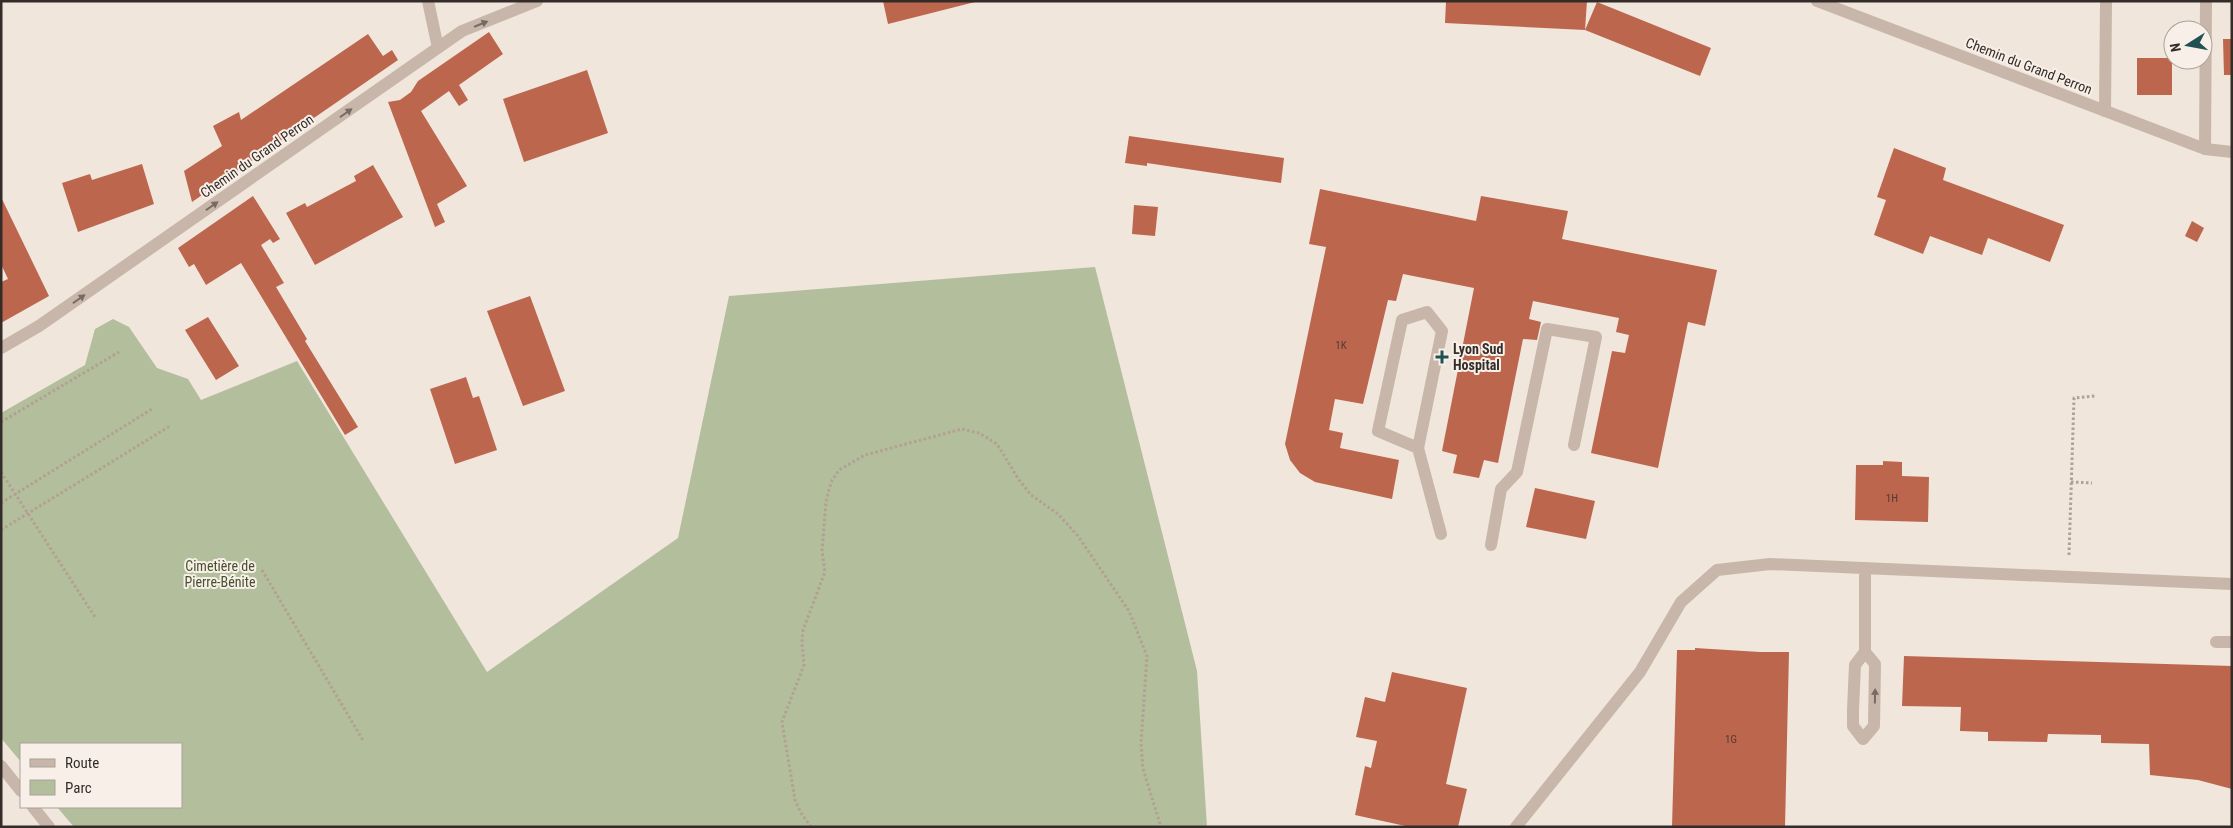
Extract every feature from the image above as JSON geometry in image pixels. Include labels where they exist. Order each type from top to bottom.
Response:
[{"type":"street","points":[[428,1],[438,48]]},
{"type":"street","name":"Chemin du Grand Perron","points":[[1,348],[39,326],[462,31],[537,1]]},
{"type":"street","name":"Chemin du Grand Perron","points":[[1817,1],[2205,149],[2232,152]]},
{"type":"street","points":[[2105,111],[2106,1]]},
{"type":"street","points":[[2205,149],[2206,1]]},
{"type":"street","points":[[1418,448],[1378,431],[1402,320],[1427,312],[1442,331],[1418,448],[1441,534]]},
{"type":"street","points":[[1491,545],[1501,489],[1517,472],[1547,329],[1596,337],[1574,445]]},
{"type":"street","points":[[1516,827],[1640,672],[1681,602],[1718,570],[1770,564],[2232,584]]},
{"type":"street","points":[[1864,568],[1865,652],[1855,666],[1853,710],[1853,726],[1863,739],[1874,726],[1875,664],[1865,652]]},
{"type":"street","points":[[2216,642],[2232,642]]},
{"type":"street","points":[[1,766],[20,790]]},
{"type":"street","points":[[34,808],[49,827]]},
{"type":"path","points":[[1,422],[119,352]]},
{"type":"path","points":[[2075,559],[2069,557],[2074,398],[2095,396]]},
{"type":"path","points":[[1,503],[152,409]]},
{"type":"path","points":[[1,530],[170,426]]},
{"type":"path","points":[[811,827],[795,800],[782,722],[804,665],[802,643],[804,630],[824,572],[822,551],[826,502],[831,482],[839,470],[865,455],[962,429],[979,433],[997,444],[1019,480],[1032,495],[1058,514],[1078,536],[1129,611],[1147,656],[1141,743],[1142,769],[1160,827]]},
{"type":"path","points":[[1,472],[95,616]]},
{"type":"path","points":[[2071,482],[2092,483]]},
{"type":"path","points":[[262,570],[364,742]]},
{"type":"green space","name":"Cimetière de Pierre-Bénite","points":[[1095,267],[1197,671],[1207,827],[74,827],[58,808],[182,808],[182,743],[20,743],[20,761],[1,738],[1,413],[85,365],[95,329],[113,319],[129,327],[157,368],[188,379],[201,400],[297,361],[487,672],[678,538],[729,296]]},
{"type":"building","points":[[883,1],[975,1],[975,2],[888,24]]},
{"type":"building","points":[[1446,1],[1587,1],[1585,30],[1445,23]]},
{"type":"building","points":[[1597,2],[1711,48],[1700,76],[1585,30]]},
{"type":"building","points":[[489,32],[503,54],[459,85],[468,100],[459,106],[449,91],[421,111],[467,186],[437,204],[445,222],[435,227],[388,102],[400,100],[411,92],[418,81]]},
{"type":"building","points":[[368,34],[383,56],[392,50],[398,60],[192,202],[184,171],[222,146],[213,126],[239,112],[241,120]]},
{"type":"building","points":[[2223,39],[2232,39],[2232,75],[2224,75]]},
{"type":"building","points":[[2137,58],[2163,58],[2163,70],[2172,70],[2172,95],[2137,95]]},
{"type":"building","points":[[587,70],[608,133],[524,162],[503,99]]},
{"type":"building","points":[[1129,136],[1284,158],[1281,183],[1147,163],[1147,166],[1125,163]]},
{"type":"building","points":[[1894,148],[1946,168],[1943,180],[2064,225],[2050,262],[1988,238],[1982,255],[1930,236],[1923,254],[1874,235],[1886,200],[1877,197]]},
{"type":"building","points":[[142,164],[154,204],[78,232],[62,183],[90,174],[92,180]]},
{"type":"building","points":[[373,165],[403,217],[315,265],[286,213],[305,203],[307,207],[356,181],[354,176]]},
{"type":"building","points":[[1320,189],[1476,221],[1481,196],[1568,211],[1562,239],[1717,270],[1705,326],[1688,322],[1658,468],[1591,453],[1612,351],[1625,353],[1629,335],[1616,332],[1619,318],[1533,301],[1529,319],[1541,322],[1537,340],[1523,339],[1498,463],[1484,460],[1479,478],[1453,473],[1457,455],[1442,451],[1474,288],[1403,274],[1396,301],[1388,300],[1363,404],[1335,399],[1329,430],[1343,433],[1340,448],[1399,460],[1392,499],[1315,482],[1300,473],[1290,460],[1285,444],[1326,247],[1309,244]]},
{"type":"building","points":[[253,196],[280,239],[273,243],[270,239],[261,245],[284,283],[276,287],[307,339],[305,341],[358,427],[345,435],[241,263],[206,285],[194,264],[189,267],[178,248]]},
{"type":"building","points":[[1,197],[49,296],[1,323],[1,282],[8,279],[1,264]]},
{"type":"building","points":[[1134,205],[1158,207],[1155,236],[1132,234]]},
{"type":"building","points":[[2192,221],[2204,228],[2197,242],[2185,236]]},
{"type":"building","points":[[530,296],[565,391],[523,406],[487,311]]},
{"type":"building","points":[[208,317],[239,366],[216,380],[185,330]]},
{"type":"building","points":[[466,377],[473,398],[479,396],[497,450],[455,464],[430,389]]},
{"type":"building","points":[[1883,461],[1902,462],[1902,476],[1929,477],[1928,522],[1855,520],[1856,465],[1883,465]]},
{"type":"building","points":[[1535,488],[1595,501],[1586,539],[1526,527]]},
{"type":"building","points":[[1695,648],[1789,652],[1785,827],[1672,827],[1677,650],[1695,650]]},
{"type":"building","points":[[1904,656],[2232,666],[2232,789],[2198,780],[2150,775],[2149,744],[2101,743],[2101,735],[2048,734],[2047,742],[1988,741],[1988,732],[1960,731],[1961,707],[1902,706]]},
{"type":"building","points":[[1392,672],[1467,688],[1446,784],[1467,789],[1458,827],[1410,827],[1355,815],[1365,766],[1371,768],[1377,741],[1356,737],[1365,697],[1385,702]]},
{"type":"place","name":"Lyon Sud Hospital","points":[[1442,357]]}]
